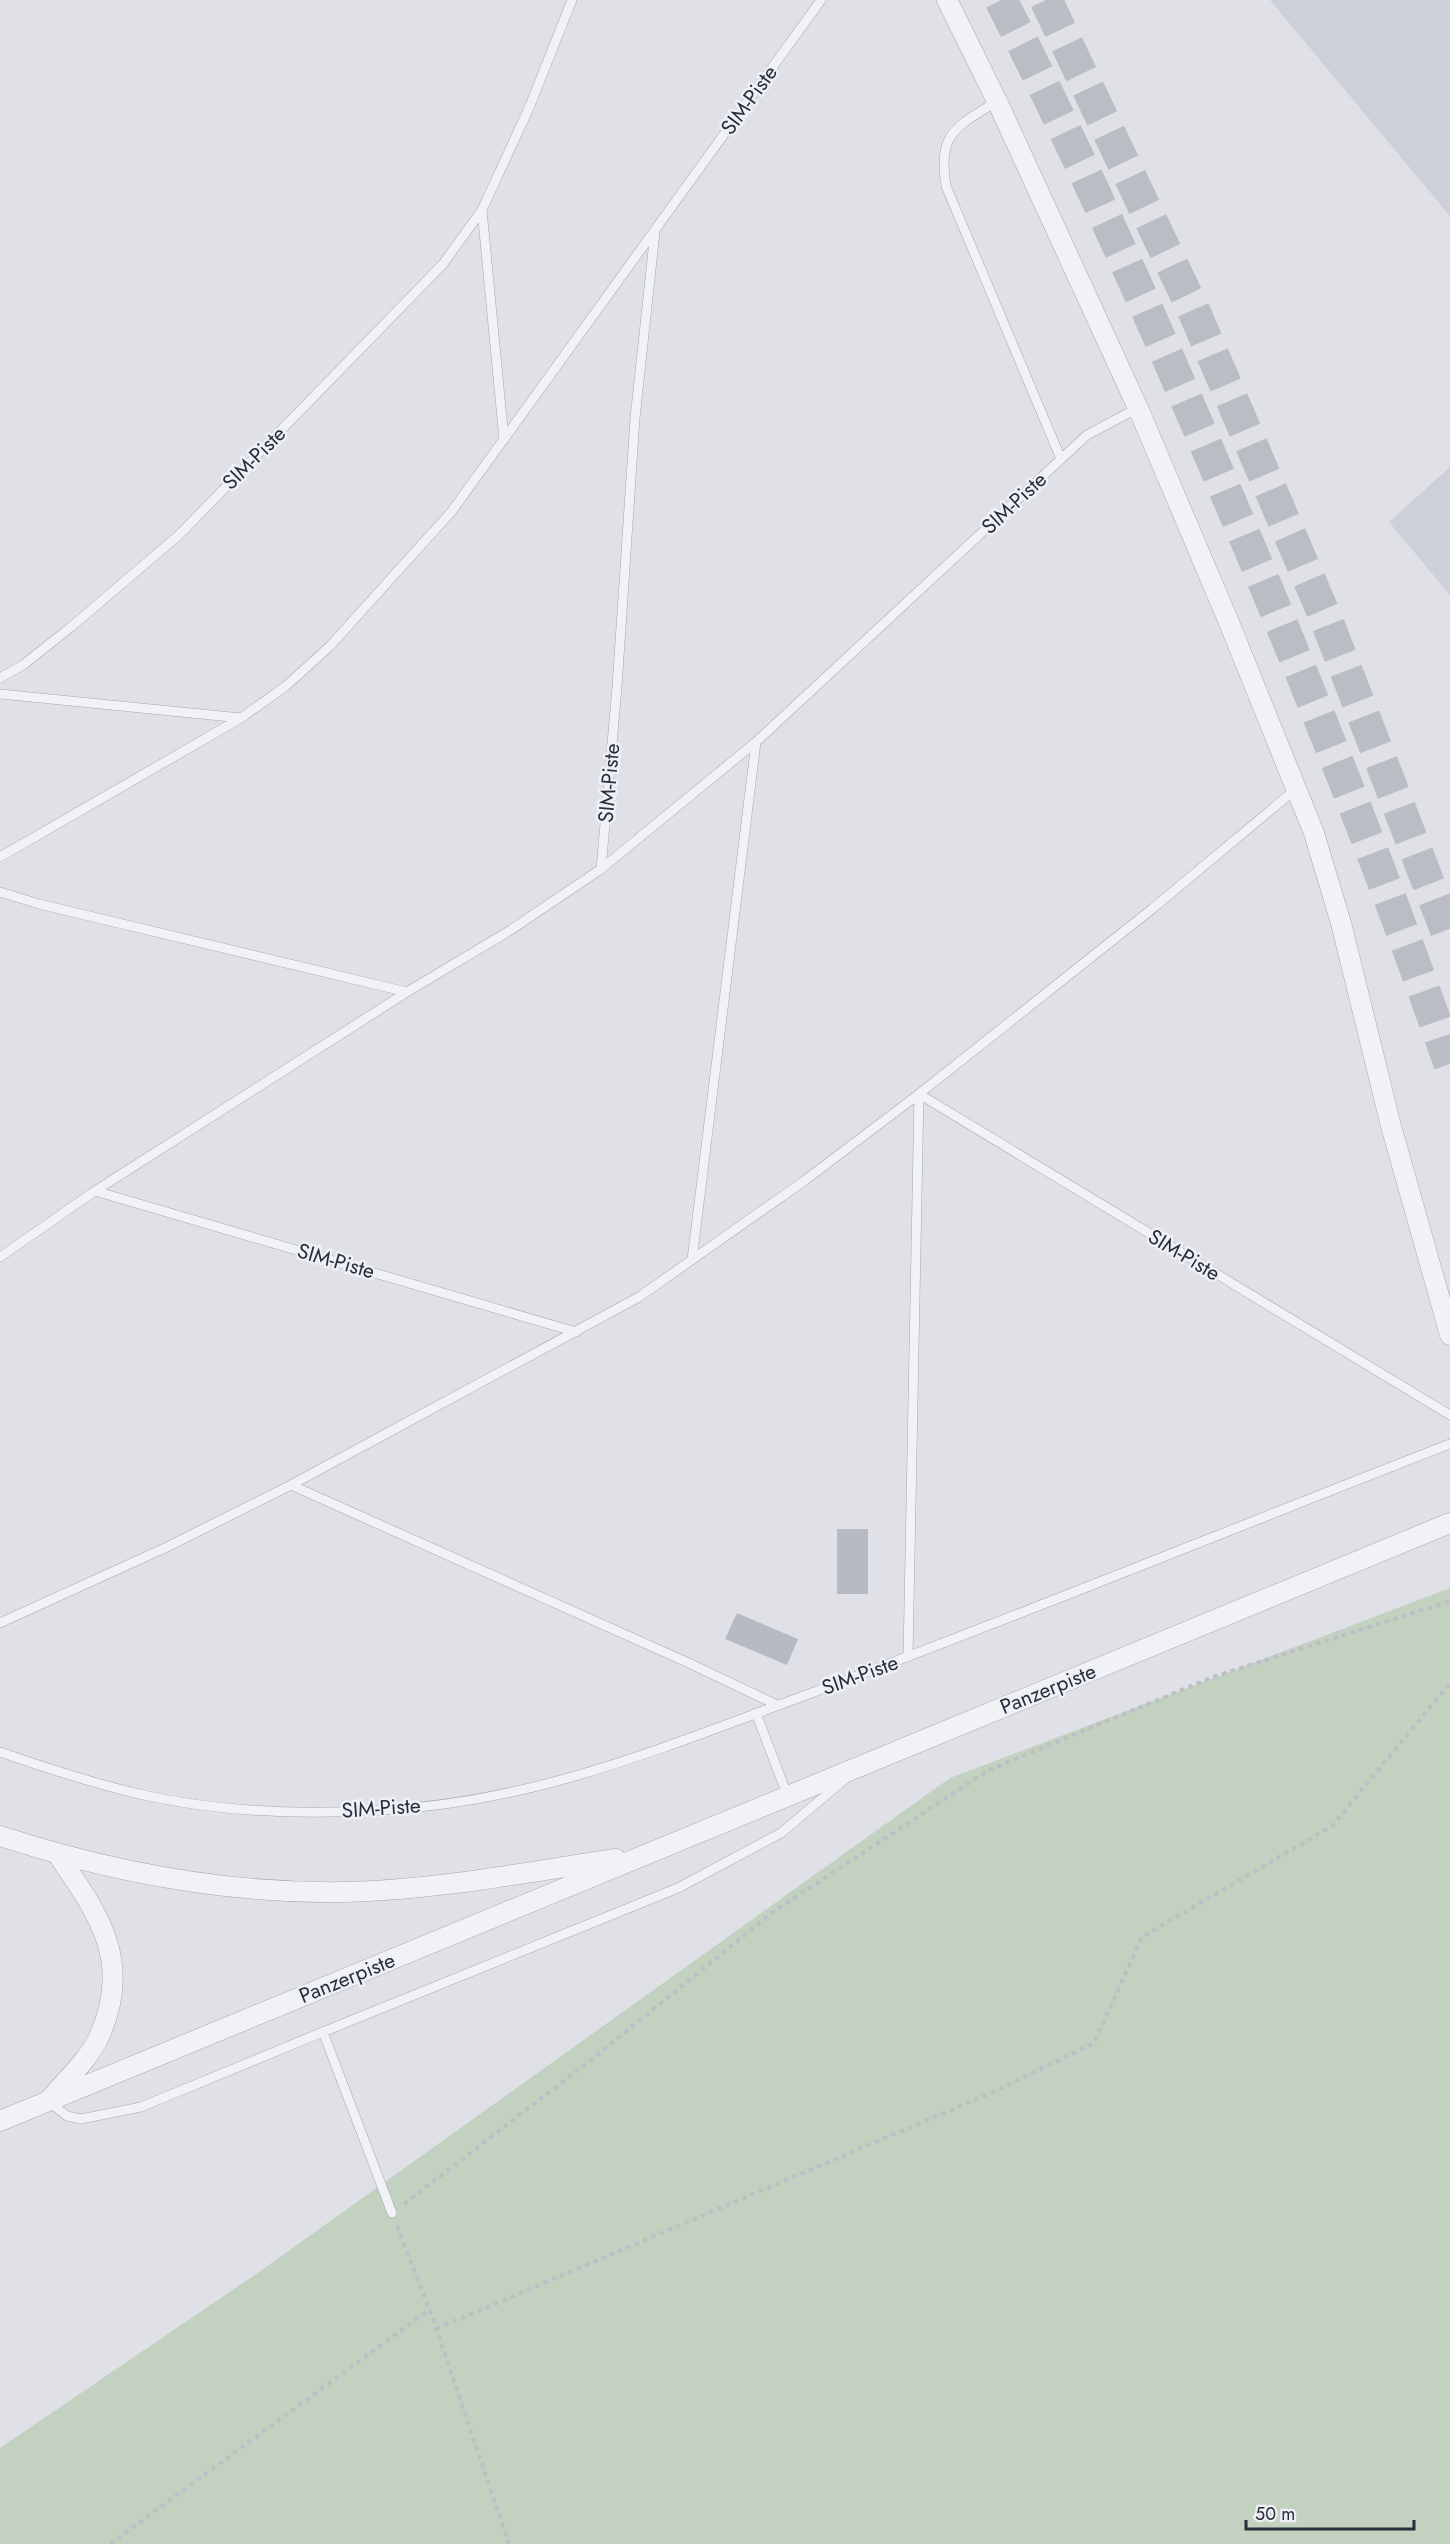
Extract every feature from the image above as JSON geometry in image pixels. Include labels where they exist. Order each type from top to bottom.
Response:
[{"type":"street","points":[[947,0],[997,100],[1138,408],[1314,833],[1341,923],[1390,1126],[1450,1335]]},
{"type":"street","name":"Panzerpiste","points":[[0,2121],[1450,1523]]},
{"type":"street","name":"Panzerpiste","points":[[0,1836],[58,1855],[171,1879],[253,1889],[345,1892],[448,1884],[646,1855]]},
{"type":"street","name":"Panzerpiste","points":[[48,2101],[99,2038],[111,2001],[112,1965],[104,1928],[89,1900],[58,1855]]},
{"type":"lane","name":"SIM-Piste","points":[[0,678],[22,665],[71,627],[179,535],[443,264],[482,210],[529,108],[572,0]]},
{"type":"lane","name":"SIM-Piste","points":[[0,857],[241,718],[286,686],[330,646],[452,511],[821,0]]},
{"type":"lane","name":"SIM-Piste","points":[[997,100],[957,127],[947,140],[942,163],[946,186],[1061,459]]},
{"type":"lane","points":[[482,210],[504,440]]},
{"type":"lane","name":"SIM-Piste","points":[[601,869],[617,687],[635,418],[656,230]]},
{"type":"lane","name":"SIM-Piste","points":[[0,1257],[95,1191],[407,992],[509,931],[601,869],[756,742],[1061,459],[1102,425],[1138,408]]},
{"type":"lane","points":[[0,694],[241,718]]},
{"type":"lane","points":[[692,1260],[756,742]]},
{"type":"lane","points":[[0,1623],[167,1547],[291,1485],[639,1297],[804,1181],[919,1094],[1152,909],[1297,788]]},
{"type":"lane","points":[[0,892],[39,904],[407,992]]},
{"type":"lane","name":"SIM-Piste","points":[[919,1094],[1450,1415]]},
{"type":"lane","name":"SIM-Piste","points":[[909,1657],[919,1094]]},
{"type":"lane","name":"SIM-Piste","points":[[95,1191],[576,1332]]},
{"type":"lane","name":"SIM-Piste","points":[[0,1752],[67,1775],[142,1795],[220,1807],[292,1811],[385,1810],[466,1801],[578,1777],[756,1713],[909,1657],[1450,1444]]},
{"type":"lane","points":[[291,1485],[691,1664],[777,1705]]},
{"type":"lane","points":[[756,1713],[788,1797]]},
{"type":"lane","points":[[48,2101],[67,2116],[81,2119],[141,2107],[678,1888],[781,1833],[858,1767]]},
{"type":"lane","points":[[323,2032],[392,2213]]},
{"type":"path","points":[[509,2544],[436,2329],[392,2213],[591,2060],[773,1912],[989,1770],[1213,1677],[1450,1601]]},
{"type":"path","points":[[436,2329],[1000,2089],[1094,2043],[1142,1937],[1332,1826],[1450,1683]]},
{"type":"path","points":[[110,2544],[429,2310]]},
{"type":"shaded area","points":[[1270,0],[1450,0],[1450,216]]},
{"type":"shaded area","points":[[1450,467],[1450,595],[1389,522]]},
{"type":"green space","points":[[1450,1588],[1450,2544],[0,2544],[0,2448],[256,2274],[950,1778]]},
{"type":"building","points":[[837,1529],[868,1529],[868,1594],[837,1594]]},
{"type":"building","points":[[737,1613],[798,1639],[787,1665],[725,1639]]},
{"type":"tunnel","points":[[1001,0],[1111,230],[1246,538],[1367,837],[1450,1064]]},
{"type":"tunnel","points":[[1046,0],[1193,309],[1324,614],[1450,939]]}]
